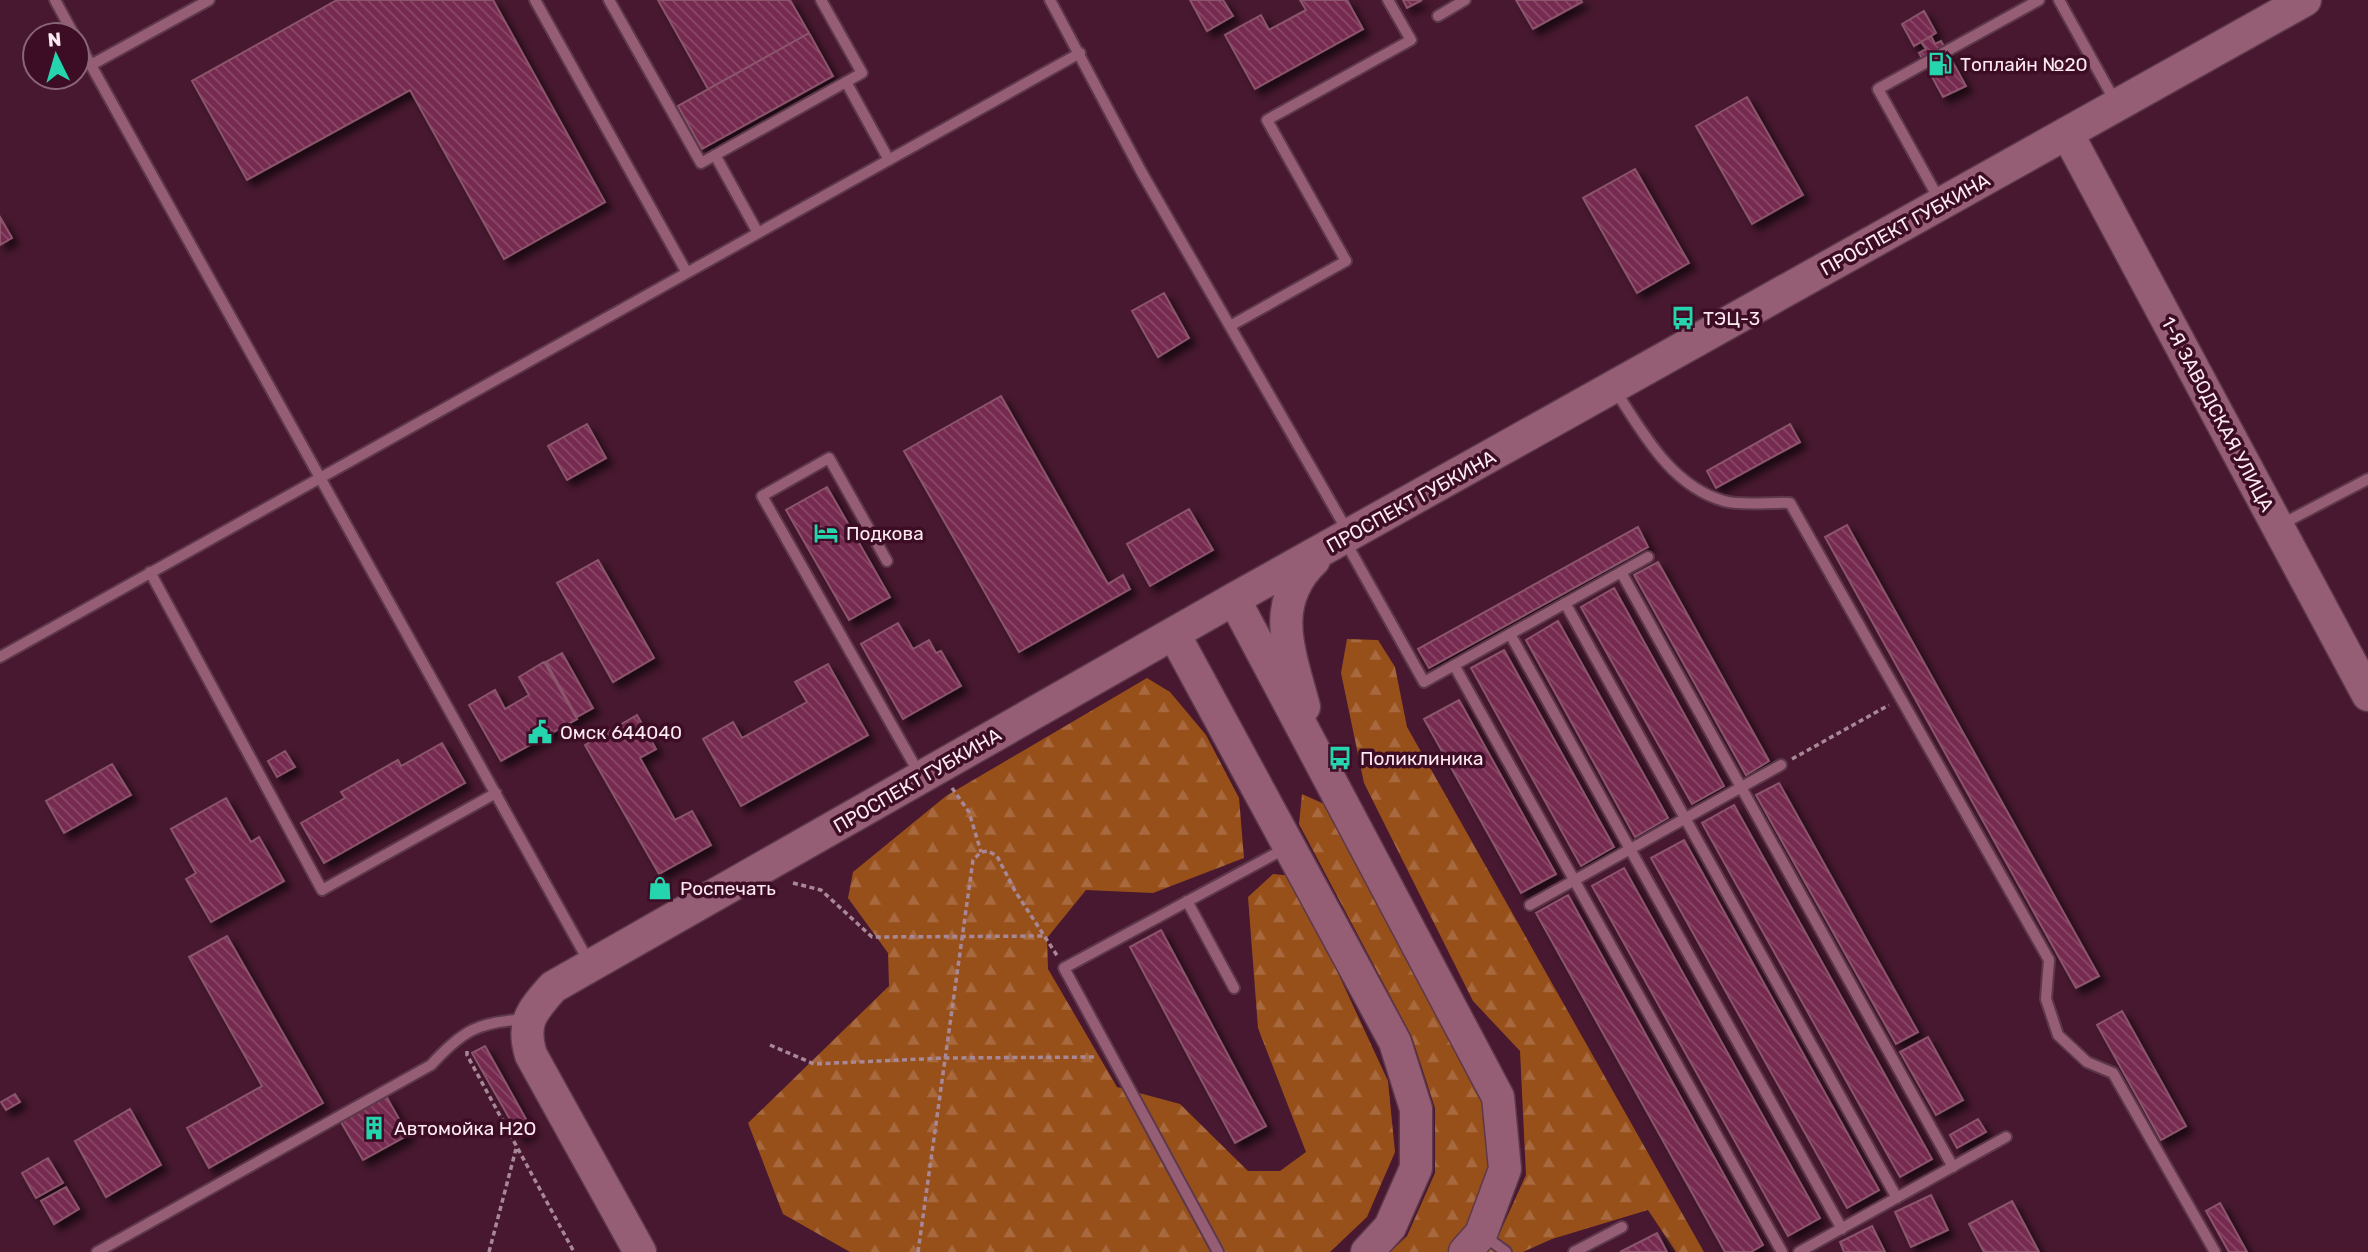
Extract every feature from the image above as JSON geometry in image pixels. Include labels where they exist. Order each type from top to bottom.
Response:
[{"type":"main road","name":"ПРОСПЕКТ ГУБКИНА","points":[[528,1018],[553,987],[591,965],[1234,599],[2305,0]]},
{"type":"main road","name":"1-Я ЗАВОДСКАЯ УЛИЦА","points":[[2067,133],[2368,695]]},
{"type":"main road","points":[[1317,756],[1289,641],[1286,607],[1299,575],[1341,540]]},
{"type":"main road","points":[[1234,599],[1498,1097],[1505,1169],[1473,1243]]},
{"type":"main road","points":[[1174,634],[1395,1042],[1416,1109],[1416,1168],[1390,1227],[1367,1252]]},
{"type":"main road","points":[[528,1018],[526,1038],[531,1055],[640,1252]]},
{"type":"lane","points":[[55,0],[66,21]]},
{"type":"lane","points":[[209,0],[91,65],[591,965]]},
{"type":"lane","points":[[535,0],[687,273]]},
{"type":"lane","points":[[610,0],[701,163],[862,73],[821,0]]},
{"type":"lane","points":[[1050,0],[1142,173],[1230,326],[1341,540],[1424,682],[1647,557]]},
{"type":"lane","points":[[1230,326],[1346,261],[1267,120],[1410,40],[1388,0]]},
{"type":"lane","points":[[1438,16],[1465,0]]},
{"type":"lane","points":[[1941,204],[1878,89],[2039,0]]},
{"type":"lane","points":[[2059,0],[2118,105]]},
{"type":"lane","points":[[0,657],[1080,53]]},
{"type":"lane","points":[[846,82],[890,160]]},
{"type":"lane","points":[[715,155],[758,233]]},
{"type":"lane","points":[[1614,387],[1654,449],[1689,485],[1726,501],[1790,503],[2049,960],[2046,999],[2058,1035],[2087,1062],[2113,1073],[2215,1252]]},
{"type":"lane","points":[[887,561],[829,458],[762,496],[930,773]]},
{"type":"lane","points":[[2278,527],[2368,479]]},
{"type":"lane","points":[[150,572],[322,890],[496,793]]},
{"type":"lane","points":[[1621,572],[1952,1167]]},
{"type":"lane","points":[[1565,603],[1897,1198]]},
{"type":"lane","points":[[1510,634],[1842,1228]]},
{"type":"lane","points":[[1454,664],[1782,1252]]},
{"type":"lane","points":[[1530,905],[1781,765]]},
{"type":"lane","points":[[1218,1252],[1064,968],[1289,847]]},
{"type":"lane","points":[[1187,901],[1234,988]]},
{"type":"lane","points":[[97,1252],[431,1065],[451,1044],[471,1029],[500,1021],[528,1018]]},
{"type":"lane","points":[[1799,1252],[2006,1137]]},
{"type":"lane","points":[[1574,1252],[1622,1227]]},
{"type":"lane","points":[[1473,1243],[1506,1252]]},
{"type":"path","points":[[1781,765],[1901,699]]},
{"type":"path","points":[[930,773],[969,812],[981,852]]},
{"type":"path","points":[[918,1252],[973,860],[981,852],[988,851],[997,856],[1015,891],[1064,968]]},
{"type":"path","points":[[793,883],[821,890],[872,937],[1044,936]]},
{"type":"path","points":[[471,1029],[467,1055],[574,1252]]},
{"type":"path","points":[[770,1045],[814,1064],[944,1058],[1112,1056]]},
{"type":"path","points":[[489,1252],[516,1147]]},
{"type":"green space","points":[[1347,639],[1378,640],[1395,667],[1407,727],[1704,1252],[1676,1252],[1648,1210],[1552,1239],[1523,1252],[1486,1252],[1496,1241],[1526,1175],[1520,1051],[1473,1001],[1364,783],[1341,673]]},
{"type":"green space","points":[[1147,678],[1170,692],[1206,735],[1239,798],[1244,858],[1153,893],[1086,890],[1047,938],[1048,969],[1117,1087],[1180,1104],[1248,1171],[1280,1171],[1306,1152],[1258,1028],[1248,897],[1273,874],[1293,876],[1388,1081],[1395,1152],[1367,1217],[1330,1252],[850,1252],[783,1214],[748,1123],[889,986],[888,953],[848,898],[853,872],[946,796]]},
{"type":"green space","points":[[1302,794],[1333,808],[1487,1100],[1495,1171],[1471,1229],[1452,1252],[1390,1252],[1407,1236],[1435,1173],[1435,1108],[1412,1037],[1299,824]]},
{"type":"building","points":[[337,0],[493,0],[605,202],[504,259],[410,90],[247,180],[192,81]]},
{"type":"building","points":[[658,0],[790,0],[809,33],[708,89]]},
{"type":"building","points":[[1190,0],[1223,0],[1233,16],[1207,31]]},
{"type":"building","points":[[1300,0],[1347,0],[1363,29],[1255,89],[1225,35],[1261,15],[1269,30],[1306,10]]},
{"type":"building","points":[[1403,0],[1422,0],[1407,8]]},
{"type":"building","points":[[1516,0],[1581,0],[1582,2],[1533,29]]},
{"type":"building","points":[[1924,11],[1936,33],[1914,46],[1902,24]]},
{"type":"building","points":[[809,33],[833,76],[702,149],[678,106]]},
{"type":"building","points":[[1931,36],[1935,44],[1941,41],[1966,86],[1943,97],[1919,53],[1926,49],[1921,42]]},
{"type":"building","points":[[1747,97],[1803,195],[1752,224],[1696,126]]},
{"type":"building","points":[[1635,169],[1689,263],[1637,293],[1583,198]]},
{"type":"building","points":[[0,217],[12,238],[0,245]]},
{"type":"building","points":[[1164,293],[1189,338],[1158,357],[1132,311]]},
{"type":"building","points":[[1001,396],[1108,584],[1123,575],[1130,589],[1019,652],[904,451]]},
{"type":"building","points":[[587,424],[606,458],[567,480],[548,446]]},
{"type":"building","points":[[1790,424],[1800,442],[1716,488],[1707,471]]},
{"type":"building","points":[[827,487],[890,597],[849,620],[786,510]]},
{"type":"building","points":[[1189,509],[1213,550],[1150,586],[1127,544]]},
{"type":"building","points":[[1847,525],[2099,976],[2076,988],[1825,537]]},
{"type":"building","points":[[1638,527],[1648,547],[1429,668],[1418,649]]},
{"type":"building","points":[[598,560],[654,658],[613,682],[557,583]]},
{"type":"building","points":[[1658,562],[1769,761],[1746,775],[1634,575]]},
{"type":"building","points":[[1614,588],[1724,786],[1692,804],[1581,607]]},
{"type":"building","points":[[1558,621],[1668,818],[1635,837],[1526,640]]},
{"type":"building","points":[[898,623],[913,649],[929,640],[936,653],[941,651],[961,686],[903,719],[861,644]]},
{"type":"building","points":[[1504,650],[1614,847],[1581,866],[1471,668]]},
{"type":"building","points":[[562,653],[593,708],[577,717],[546,662]]},
{"type":"building","points":[[544,662],[577,719],[501,761],[469,705],[495,690],[505,709],[529,695],[519,677]]},
{"type":"building","points":[[828,664],[868,735],[741,806],[703,739],[733,722],[742,738],[807,702],[795,682]]},
{"type":"building","points":[[1459,700],[1556,874],[1521,893],[1424,719]]},
{"type":"building","points":[[637,715],[656,749],[640,758],[675,820],[692,811],[711,845],[659,874],[585,745]]},
{"type":"building","points":[[442,743],[465,783],[324,863],[301,823],[345,798],[341,792],[398,760],[401,766]]},
{"type":"building","points":[[285,751],[295,767],[277,777],[268,761]]},
{"type":"building","points":[[112,764],[131,795],[64,833],[46,801]]},
{"type":"building","points":[[1779,783],[1918,1032],[1896,1044],[1756,795]]},
{"type":"building","points":[[226,798],[251,842],[259,837],[284,881],[211,922],[186,879],[196,873],[171,829]]},
{"type":"building","points":[[1734,805],[1932,1159],[1900,1177],[1702,823]]},
{"type":"building","points":[[1684,840],[1879,1190],[1847,1208],[1651,858]]},
{"type":"building","points":[[1624,868],[1820,1218],[1788,1236],[1592,886]]},
{"type":"building","points":[[1568,895],[1763,1245],[1751,1252],[1725,1252],[1536,913]]},
{"type":"building","points":[[1161,930],[1266,1126],[1235,1143],[1130,947]]},
{"type":"building","points":[[227,936],[323,1103],[209,1168],[187,1128],[262,1086],[189,957]]},
{"type":"building","points":[[2122,1011],[2186,1126],[2161,1140],[2097,1025]]},
{"type":"building","points":[[1928,1037],[1963,1100],[1936,1115],[1900,1052]]},
{"type":"building","points":[[485,1046],[532,1130],[520,1137],[472,1053]]},
{"type":"building","points":[[15,1094],[20,1102],[6,1110],[1,1102]]},
{"type":"building","name":"Автомойка H2O","points":[[386,1096],[408,1135],[363,1160],[341,1122]]},
{"type":"building","points":[[130,1109],[161,1165],[106,1197],[75,1141]]},
{"type":"building","points":[[1978,1119],[1986,1132],[1957,1148],[1950,1135]]},
{"type":"building","points":[[48,1158],[63,1183],[36,1198],[22,1173]]},
{"type":"building","points":[[66,1187],[79,1209],[54,1224],[41,1201]]},
{"type":"building","points":[[1931,1195],[1948,1230],[1911,1247],[1895,1212]]},
{"type":"building","points":[[2012,1201],[2039,1252],[1984,1252],[1969,1224]]},
{"type":"building","points":[[2220,1203],[2247,1252],[2229,1252],[2206,1211]]},
{"type":"building","points":[[1872,1226],[1885,1252],[1844,1252],[1840,1242]]},
{"type":"building","points":[[1657,1233],[1667,1252],[1620,1252]]},
{"type":"place","name":"Топлайн №20","points":[[1940,64]]},
{"type":"place","name":"ТЭЦ-3","points":[[1683,318]]},
{"type":"place","name":"Подкова","points":[[826,533]]},
{"type":"place","name":"Омск 644040","points":[[540,732]]},
{"type":"place","name":"Поликлиника","points":[[1340,758]]},
{"type":"place","name":"Роспечать","points":[[660,888]]},
{"type":"place","name":"Автомойка H2O","points":[[374,1128]]}]
